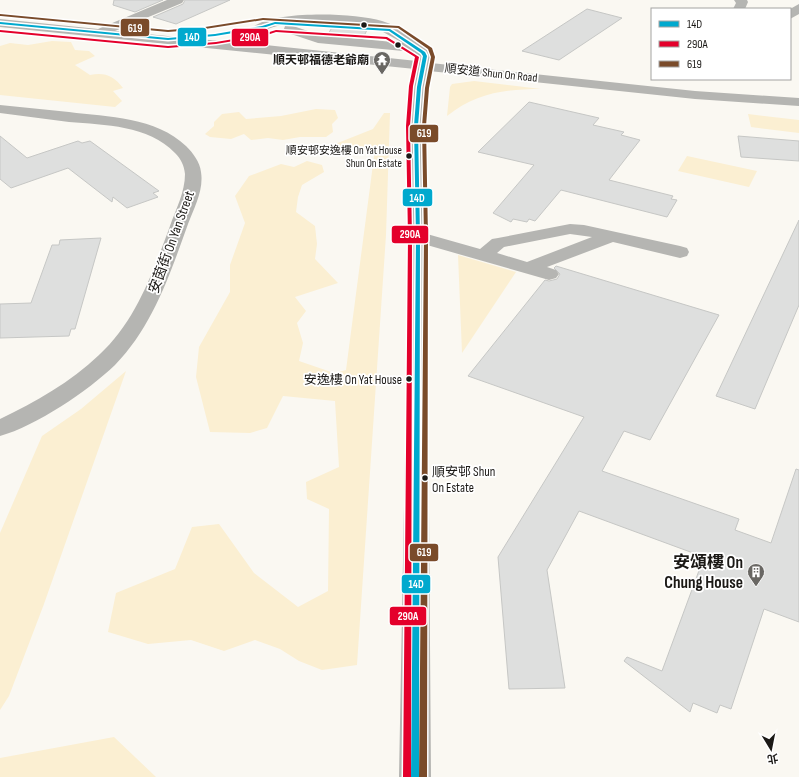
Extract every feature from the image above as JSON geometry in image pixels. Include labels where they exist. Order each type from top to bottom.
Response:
[{"type":"street","points":[[100,32],[178,0]]},
{"type":"street","name":"順安道 Shun On Road","points":[[0,23],[252,48],[408,44],[652,85],[757,108],[799,112]]},
{"type":"street","points":[[168,39],[206,36],[269,25],[408,44]]},
{"type":"street","points":[[252,48],[247,42],[247,38],[254,31],[269,25],[295,31],[408,44]]},
{"type":"street","points":[[295,31],[310,37],[330,41],[408,44]]},
{"type":"street","points":[[408,44],[419,87],[416,126],[418,238],[414,777]]},
{"type":"street","name":"順安道 Shun On Road","points":[[695,95],[799,102]]},
{"type":"street","name":"安茵街 On Yan Street","points":[[0,109],[111,121],[147,130],[178,146],[188,159],[193,175],[190,197],[158,280],[138,320],[123,342],[108,359],[77,385],[37,410],[0,428]]},
{"type":"street","points":[[484,255],[498,243],[570,229],[584,230],[680,252]]},
{"type":"street","points":[[528,268],[612,236]]},
{"type":"street","points":[[418,238],[549,274]]},
{"type":"shaded area","points":[[52,41],[71,42],[75,50],[89,51],[95,56],[75,65],[90,75],[100,74],[109,76],[116,80],[123,88],[113,91],[122,101],[115,107],[0,95],[0,46],[10,43],[28,45]]},
{"type":"shaded area","points":[[474,81],[541,89],[503,91],[480,97],[458,108],[447,116],[450,87],[452,84]]},
{"type":"shaded area","points":[[316,109],[335,110],[338,118],[332,124],[333,132],[326,137],[300,137],[283,140],[268,138],[251,140],[244,134],[231,139],[210,137],[205,134],[214,126],[214,122],[222,114],[239,112],[246,119],[281,116]]},
{"type":"shaded area","points":[[384,113],[390,113],[386,235],[357,665],[322,670],[299,661],[280,649],[255,640],[224,651],[191,640],[148,644],[108,632],[116,593],[175,569],[192,527],[219,524],[254,573],[298,607],[328,591],[329,509],[307,499],[306,482],[339,467],[335,401],[283,396],[267,428],[250,433],[210,432],[196,377],[199,347],[230,292],[230,265],[245,223],[235,196],[249,176],[281,164],[294,167],[307,161],[322,165],[324,172],[302,185],[298,197],[296,212],[315,226],[317,244],[315,259],[338,283],[295,297],[306,311],[297,323],[303,343],[299,361],[334,373],[346,370],[375,149],[341,155],[325,148],[373,129]]},
{"type":"shaded area","points":[[748,114],[799,120],[799,133],[751,127]]},
{"type":"shaded area","points":[[687,156],[757,171],[749,187],[678,171]]},
{"type":"shaded area","points":[[458,255],[516,272],[462,353]]},
{"type":"shaded area","points":[[126,371],[44,604],[9,696],[0,710],[0,533],[42,436],[81,409]]},
{"type":"shaded area","points":[[114,737],[156,777],[0,777],[0,758]]},
{"type":"building","points":[[114,0],[163,0],[135,12],[113,5]]},
{"type":"building","points":[[185,0],[230,0],[176,24],[153,17],[183,4]]},
{"type":"building","points":[[587,9],[622,18],[559,60],[522,51]]},
{"type":"building","points":[[333,26],[368,28],[364,36],[328,34]]},
{"type":"building","points":[[529,102],[599,118],[593,125],[624,132],[621,135],[640,140],[609,180],[673,196],[671,199],[677,200],[667,217],[561,190],[535,221],[529,219],[527,222],[513,219],[511,222],[493,213],[534,165],[478,152]]},
{"type":"building","points":[[0,136],[27,158],[78,141],[82,143],[90,141],[159,191],[153,193],[158,197],[127,208],[113,197],[112,202],[68,168],[11,188],[0,179]]},
{"type":"building","points":[[738,136],[799,141],[799,161],[741,157]]},
{"type":"building","points":[[799,220],[799,305],[755,409],[716,396]]},
{"type":"building","points":[[101,238],[75,329],[71,329],[69,336],[0,338],[0,304],[31,303],[52,245],[59,245],[60,240]]},
{"type":"building","points":[[556,266],[719,315],[650,440],[624,431],[602,471],[739,519],[735,530],[771,543],[796,469],[799,470],[799,622],[764,609],[731,709],[720,705],[717,713],[693,703],[690,712],[624,661],[627,657],[662,671],[704,557],[579,511],[547,570],[565,688],[509,689],[498,557],[584,417],[468,376],[545,280],[549,281],[557,279],[560,274],[554,268]]},
{"type":"transit line","name":"619","points":[[1,15],[168,31],[205,28],[263,19],[399,27],[430,48],[433,57],[427,88],[424,126],[426,237],[423,777]]},
{"type":"transit line","name":"14D","points":[[0,23],[168,39],[215,35],[263,27],[275,23],[390,30],[423,52],[425,56],[419,87],[416,126],[418,237],[415,777]]},
{"type":"transit line","name":"290A","points":[[0,31],[168,47],[216,43],[264,35],[276,31],[387,38],[417,57],[411,86],[408,126],[410,237],[407,777]]},
{"type":"place","name":"順天邨福德老爺廟","points":[[382,75]]},
{"type":"place","name":"順安邨安逸樓 On Yat House Shun On Estate","points":[[409,156]]},
{"type":"place","name":"安逸樓 On Yat House","points":[[409,379]]},
{"type":"place","name":"順安邨 Shun On Estate","points":[[425,478]]},
{"type":"place","name":"安頌樓 On Chung House","points":[[756,587]]}]
